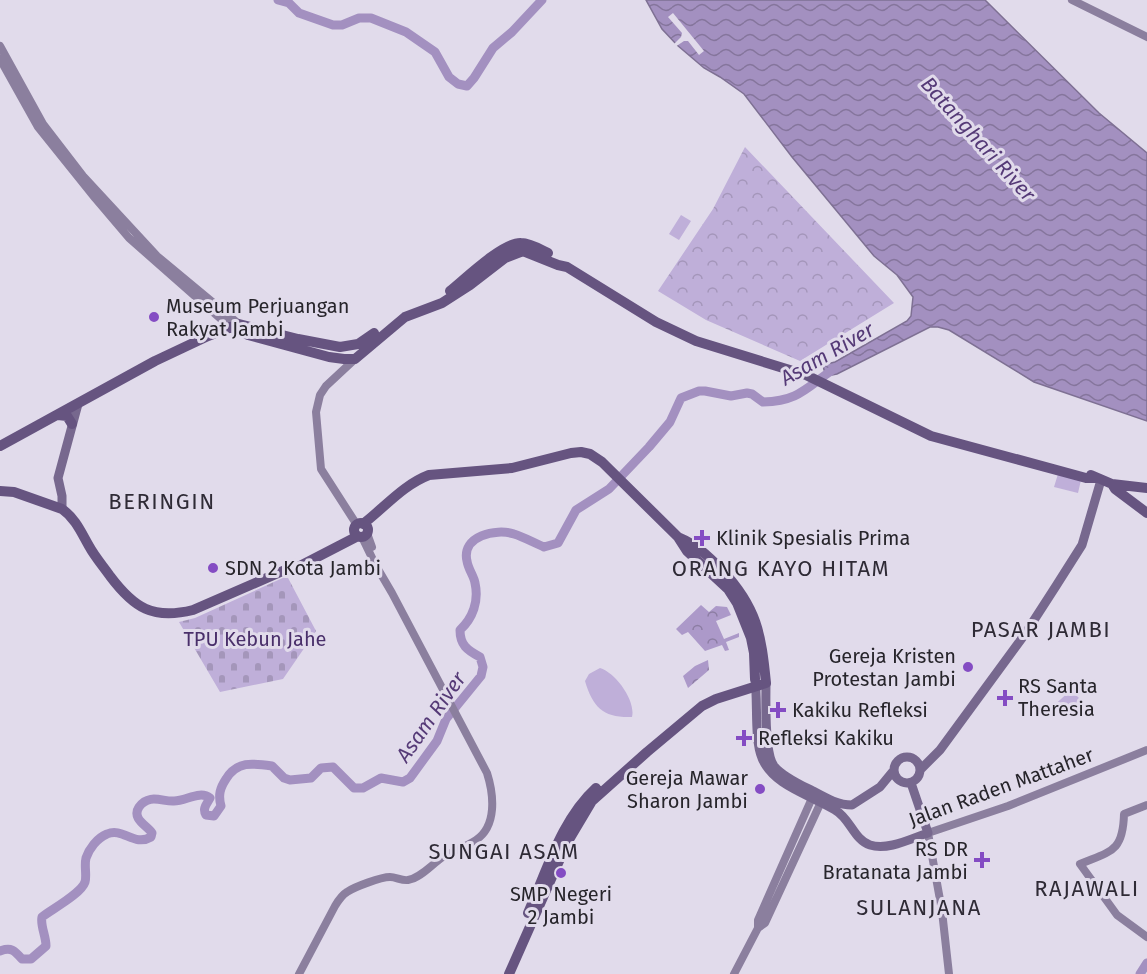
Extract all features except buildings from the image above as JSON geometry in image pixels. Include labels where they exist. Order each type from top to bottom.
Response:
[{"type":"highway","points":[[234,326],[249,335],[329,357],[356,359],[365,345],[397,313],[446,294],[487,261],[513,244],[526,243],[559,258],[567,267],[656,322],[696,341],[806,375],[923,431],[974,442],[1088,473],[1112,484],[1147,488]]},
{"type":"highway","points":[[0,446],[155,362],[234,326],[328,346],[365,345]]},
{"type":"highway","points":[[58,415],[67,416],[72,424]]},
{"type":"highway","points":[[0,491],[14,492],[62,509],[75,521],[96,557],[121,590],[137,606],[145,610],[178,614],[193,610],[285,570],[298,567],[361,531],[397,493],[429,475],[512,468],[571,453],[590,454],[615,474],[678,537],[687,551],[728,589],[737,603],[751,638],[760,681]]},
{"type":"highway","points":[[1112,484],[1115,489],[1147,513]]},
{"type":"highway","points":[[503,974],[559,841],[585,798],[696,702],[711,695],[760,681]]},
{"type":"highway","points":[[509,974],[567,843],[592,801],[702,706],[760,681]]},
{"type":"main road","points":[[1072,0],[1147,38]]},
{"type":"main road","points":[[0,46],[49,134],[97,196]]},
{"type":"main road","points":[[0,60],[38,127],[97,196],[157,256],[234,326]]},
{"type":"main road","points":[[329,357],[337,365],[335,378]]},
{"type":"main road","points":[[299,974],[335,906],[348,891],[390,877],[406,880],[413,878],[443,857],[478,839],[490,820],[492,811],[492,786],[480,761],[380,570],[379,563],[321,469],[318,449],[317,402],[326,386],[356,359]]},
{"type":"main road","points":[[62,509],[58,478],[78,404]]},
{"type":"main road","points":[[911,783],[919,776],[920,770],[940,750],[1019,643],[1082,545],[1098,479]]},
{"type":"main road","points":[[760,681],[772,763],[780,771],[842,809],[852,806],[880,787],[899,760],[904,758],[915,760],[919,757],[933,756]]},
{"type":"main road","name":"Jalan Raden Mattaher","points":[[760,681],[760,756],[767,768],[775,776],[816,800],[842,809],[857,836],[870,845],[893,844],[1008,806],[1147,750]]},
{"type":"main road","points":[[915,760],[920,770]]},
{"type":"main road","points":[[894,770],[899,781],[911,783]]},
{"type":"main road","points":[[911,783],[928,833],[942,911],[949,974]]},
{"type":"main road","points":[[734,974],[758,928],[758,920],[789,861],[816,800]]},
{"type":"main road","points":[[1147,805],[1124,814],[1123,836],[1113,849],[1080,864],[1117,915],[1147,937]]},
{"type":"green space","points":[[745,147],[894,303],[800,361],[706,320],[658,291],[713,209]]},
{"type":"green space","points":[[681,215],[691,221],[679,240],[669,234]]},
{"type":"green space","points":[[1058,474],[1081,480],[1078,493],[1054,487]]},
{"type":"green space","name":"TPU Kebun Jahe","points":[[287,576],[316,631],[283,679],[220,692],[179,622],[195,618]]},
{"type":"green space","points":[[701,605],[709,612],[716,606],[727,607],[731,615],[716,621],[724,639],[739,633],[739,637],[726,642],[729,650],[725,651],[722,645],[705,651],[688,632],[682,635],[676,629]]},
{"type":"green space","points":[[708,660],[709,670],[688,688],[683,676],[695,666]]},
{"type":"green space","points":[[600,668],[624,688],[631,703],[632,717],[614,716],[596,705],[585,681],[589,674]]},
{"type":"green space","points":[[1071,690],[1081,700],[1061,718],[1051,708]]},
{"type":"water","name":"Batanghari River","points":[[646,0],[985,0],[1099,113],[1147,153],[1147,421],[1034,382],[949,330],[938,327],[930,327],[837,374],[832,375],[824,370],[823,365],[835,362],[907,321],[911,316],[913,297],[897,275],[874,256],[792,157],[744,94],[704,68],[677,45],[662,29]]},
{"type":"pier","points":[[673,13],[704,51],[699,55],[688,41],[675,47],[673,45],[682,33],[668,17]]},
{"type":"waterway","points":[[278,0],[289,3],[299,13],[333,25],[342,25],[359,18],[371,18],[406,32],[435,52],[449,77],[458,84],[467,86],[493,48],[512,32],[542,0]]},
{"type":"waterway","name":"Asam River","points":[[0,951],[10,949],[22,959],[31,959],[46,946],[42,917],[82,887],[86,879],[86,858],[97,841],[113,833],[139,840],[151,837],[152,833],[137,815],[139,807],[147,800],[179,801],[202,795],[210,798],[205,806],[206,815],[214,816],[221,806],[222,785],[230,773],[240,766],[252,764],[272,766],[284,778],[290,780],[311,778],[321,768],[333,767],[354,788],[363,788],[381,778],[403,782],[410,778],[437,741],[446,719],[481,676],[483,667],[480,657],[465,646],[461,640],[460,630],[472,615],[475,603],[475,583],[468,564],[467,552],[474,540],[490,533],[507,532],[544,547],[558,543],[576,510],[609,489],[649,447],[670,422],[681,398],[705,391],[731,396],[747,393],[763,402],[776,401],[803,391],[837,367]]},
{"type":"waterway","points":[[1140,974],[1147,963]]},
{"type":"place","name":"Museum Perjuangan Rakyat Jambi","points":[[154,317]]},
{"type":"place","name":"Klinik Spesialis Prima","points":[[702,538]]},
{"type":"place","name":"SDN 2 Kota Jambi","points":[[213,568]]},
{"type":"place","name":"Gereja Kristen Protestan Jambi","points":[[968,667]]},
{"type":"place","name":"RS Santa Theresia","points":[[1005,698]]},
{"type":"place","name":"Kakiku Refleksi","points":[[778,710]]},
{"type":"place","name":"Refleksi Kakiku","points":[[744,738]]},
{"type":"place","name":"Gereja Mawar Sharon Jambi","points":[[760,789]]},
{"type":"place","name":"RS DR Bratanata Jambi","points":[[982,860]]},
{"type":"place","name":"SMP Negeri 2 Jambi","points":[[561,873]]},
{"type":"district","name":"BERINGIN","points":[[162,501]]},
{"type":"district","name":"ORANG KAYO HITAM","points":[[781,568]]},
{"type":"district","name":"PASAR JAMBI","points":[[1041,629]]},
{"type":"district","name":"SUNGAI ASAM","points":[[504,851]]},
{"type":"district","name":"RAJAWALI","points":[[1087,888]]},
{"type":"district","name":"SULANJANA","points":[[919,907]]}]
